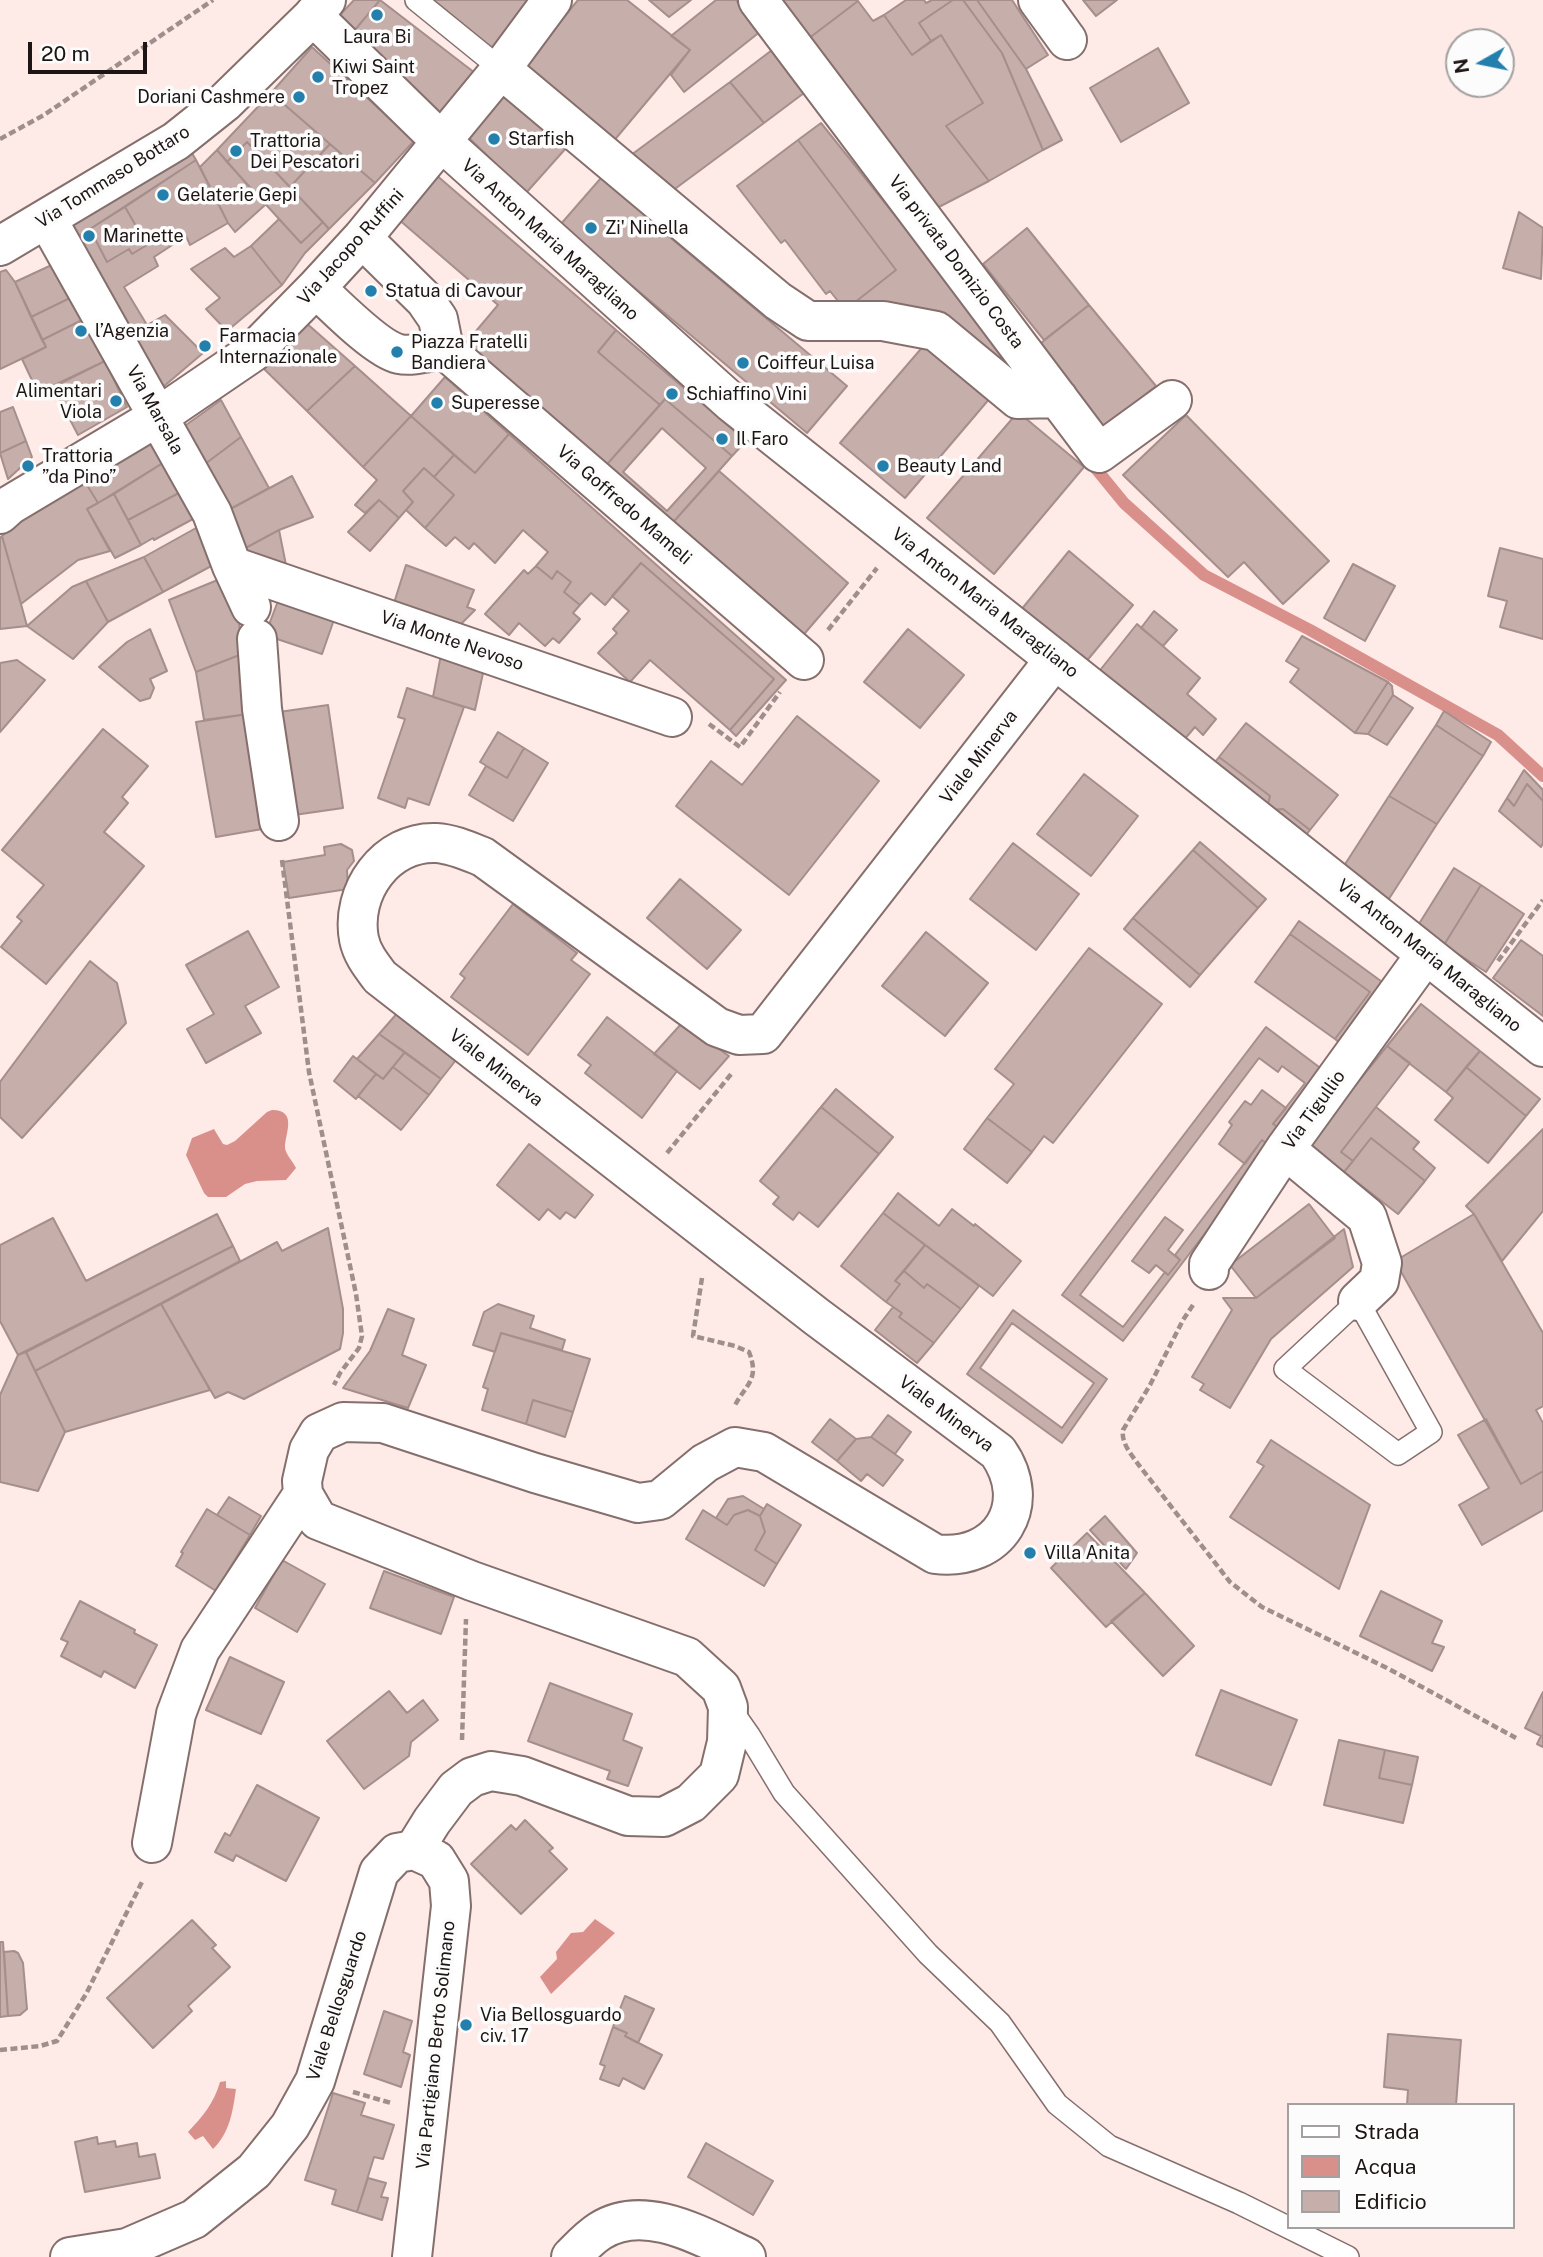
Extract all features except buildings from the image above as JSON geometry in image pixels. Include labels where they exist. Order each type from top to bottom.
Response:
[{"type":"street","name":"Via Jacopo Ruffini","points":[[0,514],[10,505],[159,416],[253,352],[362,238],[442,142],[552,0]]},
{"type":"street","name":"Via privata Domizio Costa","points":[[758,0],[1099,453],[1172,400]]},
{"type":"street","points":[[1038,0],[1067,40]]},
{"type":"street","name":"Via Anton Maria Maragliano","points":[[320,8],[442,142],[731,402],[1543,1047]]},
{"type":"street","name":"Via Tommaso Bottaro","points":[[0,246],[176,142],[225,102],[320,8]]},
{"type":"street","points":[[500,69],[778,301],[808,321],[883,321],[936,331],[1018,399],[1058,398]]},
{"type":"street","name":"Via Marsala","points":[[47,219],[212,513],[254,623],[262,709],[279,821]]},
{"type":"street","points":[[316,288],[372,337],[398,354],[444,349],[438,319],[425,300],[362,238]]},
{"type":"street","name":"Via Goffredo Mameli","points":[[444,349],[804,660]]},
{"type":"street","name":"Via Monte Nevoso","points":[[232,566],[671,717]]},
{"type":"street","name":"Viale Minerva","points":[[303,1493],[302,1481],[309,1450],[319,1433],[343,1422],[383,1423],[535,1473],[638,1503],[660,1500],[705,1463],[735,1447],[764,1452],[935,1554],[952,1556],[969,1553],[986,1546],[999,1534],[1008,1519],[1013,1493],[1008,1467],[998,1452],[644,1183],[380,977],[367,961],[359,942],[357,922],[360,901],[368,882],[380,866],[396,854],[414,846],[434,843],[455,845],[483,857],[717,1027],[739,1035],[763,1034],[1055,659]]},
{"type":"street","name":"Via Tigullio","points":[[1209,1270],[1209,1265],[1285,1149],[1426,954]]},
{"type":"street","points":[[1285,1149],[1367,1217],[1381,1263],[1379,1281],[1358,1301]]},
{"type":"street","points":[[152,1843],[176,1714],[200,1650],[303,1493],[318,1520],[472,1581],[687,1657],[721,1688],[728,1707],[727,1742],[719,1775],[691,1803],[664,1817],[628,1816],[522,1776],[491,1771],[472,1777],[456,1789],[414,1850]]},
{"type":"street","name":"Viale Bellosguardo","points":[[70,2257],[127,2248],[194,2219],[254,2171],[290,2126],[315,2081],[379,1872],[397,1853],[414,1850]]},
{"type":"street","name":"Via Partigiano Berto Solimano","points":[[412,2257],[451,1906],[449,1881],[436,1860],[414,1850]]},
{"type":"street","points":[[571,2257],[600,2231],[628,2221],[651,2222],[679,2228],[746,2257]]},
{"type":"lane","points":[[416,0],[500,69]]},
{"type":"lane","points":[[1358,1301],[1431,1432],[1398,1454],[1285,1369],[1358,1301]]},
{"type":"lane","points":[[728,1707],[749,1735],[784,1793],[928,1954],[1000,2023],[1056,2104],[1110,2146],[1288,2227]]},
{"type":"lane","points":[[1291,2229],[1348,2257]]},
{"type":"path","points":[[0,139],[44,115],[213,0]]},
{"type":"path","points":[[279,821],[309,1072],[356,1294],[362,1336],[359,1348],[340,1373],[333,1392]]},
{"type":"path","points":[[1475,993],[1543,900]]},
{"type":"path","points":[[644,1183],[763,1034]]},
{"type":"path","points":[[1209,1270],[1200,1294],[1183,1320],[1124,1430],[1122,1437],[1138,1464],[1230,1582],[1262,1606],[1387,1668],[1516,1738]]},
{"type":"path","points":[[703,1275],[692,1336],[749,1352],[754,1366],[753,1379],[733,1408]]},
{"type":"path","points":[[472,1581],[467,1598],[461,1737],[472,1777]]},
{"type":"path","points":[[0,2050],[40,2046],[57,2041],[86,1994],[134,1898]]},
{"type":"path","points":[[315,2081],[428,2113]]},
{"type":"water","points":[[272,1110],[280,1111],[288,1118],[285,1150],[296,1168],[286,1180],[257,1181],[245,1184],[226,1197],[208,1197],[186,1155],[192,1138],[214,1129],[223,1144],[227,1145]]},
{"type":"water","points":[[595,1919],[615,1933],[551,1994],[540,1977],[557,1959],[556,1952],[571,1933],[583,1932]]},
{"type":"water","points":[[226,2081],[226,2088],[236,2089],[234,2105],[227,2129],[213,2149],[203,2136],[195,2140],[188,2132],[207,2109],[220,2082]]},
{"type":"waterway","points":[[1088,459],[1124,503],[1204,575],[1310,630],[1498,735],[1543,776]]},
{"type":"place","name":"Laura Bi","points":[[377,15]]},
{"type":"place","name":"Kiwi Saint Tropez","points":[[318,77]]},
{"type":"place","name":"Doriani Cashmere","points":[[299,97]]},
{"type":"place","name":"Starfish","points":[[494,139]]},
{"type":"place","name":"Trattoria Dei Pescatori","points":[[236,151]]},
{"type":"place","name":"Gelaterie Gepi","points":[[163,195]]},
{"type":"place","name":"Zi' Ninella","points":[[591,228]]},
{"type":"place","name":"Marinette","points":[[89,236]]},
{"type":"place","name":"Statua di Cavour","points":[[371,291]]},
{"type":"place","name":"l’Agenzia","points":[[81,331]]},
{"type":"place","name":"Farmacia Internazionale","points":[[205,346]]},
{"type":"place","name":"Piazza Fratelli Bandiera","points":[[397,352]]},
{"type":"place","name":"Coiffeur Luisa","points":[[743,363]]},
{"type":"place","name":"Schiaffino Vini","points":[[672,394]]},
{"type":"place","name":"Alimentari Viola","points":[[116,401]]},
{"type":"place","name":"Superesse","points":[[437,403]]},
{"type":"place","name":"Il Faro","points":[[722,439]]},
{"type":"place","name":"Trattoria ”da Pino”","points":[[28,466]]},
{"type":"place","name":"Beauty Land","points":[[883,466]]},
{"type":"place","name":"Villa Anita","points":[[1030,1553]]},
{"type":"place","name":"Via Bellosguardo civ. 17","points":[[466,2025]]}]
